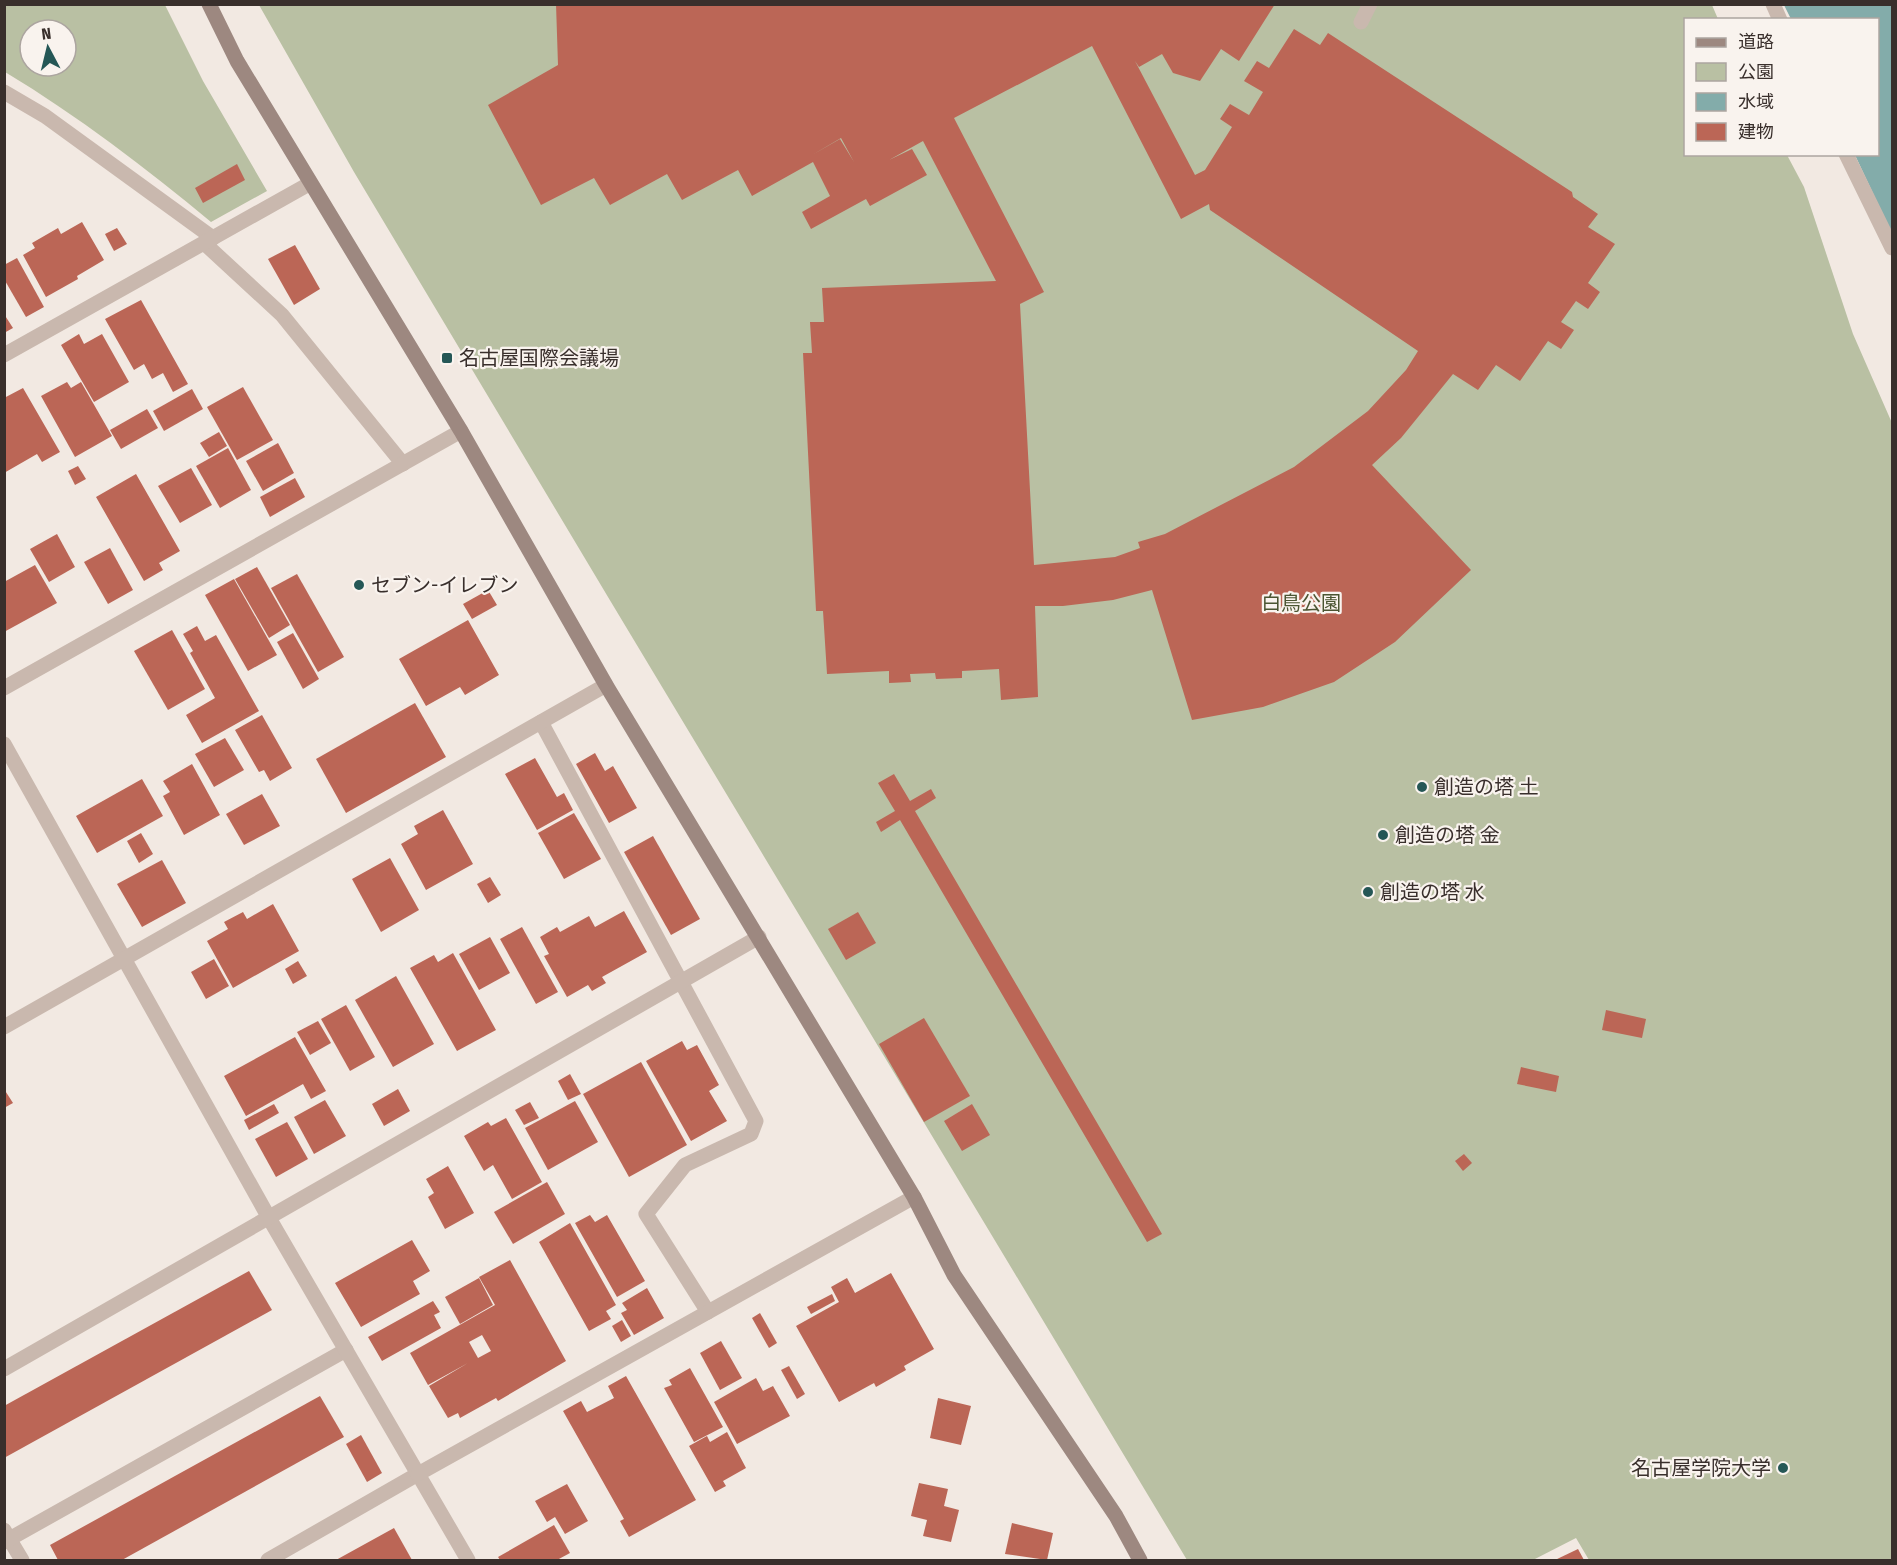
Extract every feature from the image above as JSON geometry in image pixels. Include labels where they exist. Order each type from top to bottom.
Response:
[{"type":"street","points":[[209,4],[237,62],[461,431],[606,685],[914,1197],[965,1292],[1116,1516],[1140,1560]]},
{"type":"street","points":[[1361,22],[1370,4]]},
{"type":"street","points":[[1773,4],[1779,18]]},
{"type":"street","points":[[4,92],[45,116],[208,241],[282,315],[403,464]]},
{"type":"street","points":[[1847,156],[1893,248]]},
{"type":"street","points":[[4,355],[309,184]]},
{"type":"street","points":[[4,688],[461,431]]},
{"type":"street","points":[[4,1027],[606,685]]},
{"type":"street","points":[[541,722],[756,1121],[751,1134],[685,1165],[646,1214],[708,1312]]},
{"type":"street","points":[[4,744],[269,1218],[468,1560]]},
{"type":"street","points":[[4,1369],[759,937]]},
{"type":"street","points":[[268,1560],[914,1197]]},
{"type":"street","points":[[22,1560],[6,1537],[346,1350]]},
{"type":"green space","points":[[4,5],[165,5],[203,81],[267,191],[211,222],[111,143],[59,106],[5,72]]},
{"type":"green space","name":"白鳥公園","points":[[259,5],[1712,5],[1718,18],[1684,18],[1684,156],[1788,156],[1804,187],[1853,334],[1892,423],[1892,1560],[1589,1560],[1576,1538],[1533,1560],[1187,1560],[354,172]]},
{"type":"water","points":[[1784,5],[1892,5],[1892,234],[1855,156],[1879,156],[1879,18],[1790,18]]},
{"type":"building","points":[[556,4],[1275,4],[1239,61],[1221,49],[1200,81],[1173,73],[1162,54],[1139,67],[1135,61],[1195,175],[1205,170],[1232,127],[1220,119],[1230,104],[1249,115],[1263,92],[1244,81],[1257,61],[1269,68],[1294,29],[1320,45],[1328,33],[1572,192],[1573,197],[1598,214],[1588,227],[1615,244],[1588,283],[1600,292],[1588,309],[1576,301],[1561,322],[1574,330],[1561,349],[1548,341],[1520,381],[1496,365],[1478,390],[1453,374],[1401,438],[1372,465],[1471,570],[1395,642],[1334,682],[1263,707],[1192,720],[1152,590],[1113,600],[1063,606],[1035,606],[1038,697],[1001,700],[999,669],[962,671],[962,678],[936,679],[935,673],[910,674],[911,682],[889,683],[889,671],[827,674],[823,611],[816,611],[803,353],[812,353],[810,322],[824,322],[822,288],[996,281],[923,141],[889,160],[912,149],[927,175],[870,206],[866,199],[811,229],[802,212],[830,196],[813,162],[752,196],[738,170],[682,200],[667,174],[610,205],[594,178],[541,205],[488,105],[558,65]],"holes":[[[1092,46],[1181,219],[1209,204],[1210,210],[1418,351],[1406,370],[1368,411],[1294,467],[1165,534],[1138,542],[1140,548],[1115,557],[1034,565],[1020,304],[1044,292],[954,118]],[[841,138],[854,162],[840,139],[812,155]]]},
{"type":"building","points":[[237,164],[245,180],[203,203],[195,188]]},
{"type":"building","points":[[82,222],[104,260],[77,276],[78,279],[46,297],[23,255],[35,248],[32,243],[58,228],[61,234]]},
{"type":"building","points":[[117,228],[127,244],[114,251],[105,234]]},
{"type":"building","points":[[295,245],[320,289],[294,305],[268,259]]},
{"type":"building","points":[[17,258],[44,307],[26,317],[4,279],[4,265]]},
{"type":"building","points":[[141,300],[188,384],[173,392],[163,373],[152,379],[144,364],[134,370],[105,319]]},
{"type":"building","points":[[4,314],[13,328],[4,333]]},
{"type":"building","points":[[79,334],[84,344],[102,334],[129,382],[94,402],[61,345]]},
{"type":"building","points":[[67,382],[71,388],[81,382],[112,436],[75,457],[41,396]]},
{"type":"building","points":[[243,387],[273,440],[237,460],[207,407]]},
{"type":"building","points":[[23,388],[60,452],[42,462],[37,454],[4,473],[4,398]]},
{"type":"building","points":[[192,389],[203,409],[164,431],[153,411]]},
{"type":"building","points":[[147,409],[158,428],[121,449],[110,430]]},
{"type":"building","points":[[219,432],[227,446],[209,457],[200,443]]},
{"type":"building","points":[[278,443],[294,473],[263,491],[246,461]]},
{"type":"building","points":[[228,448],[251,490],[220,508],[196,466]]},
{"type":"building","points":[[78,466],[86,479],[75,485],[68,471]]},
{"type":"building","points":[[191,468],[212,505],[180,523],[158,486]]},
{"type":"building","points":[[136,474],[180,551],[159,563],[163,570],[144,581],[96,497]]},
{"type":"building","points":[[295,478],[305,497],[270,517],[260,497]]},
{"type":"building","points":[[57,534],[75,567],[49,582],[30,549]]},
{"type":"building","points":[[110,548],[133,590],[108,604],[84,562]]},
{"type":"building","points":[[35,565],[57,603],[4,632],[4,582]]},
{"type":"building","points":[[257,567],[290,625],[269,638],[235,579]]},
{"type":"building","points":[[297,574],[344,657],[318,672],[271,588]]},
{"type":"building","points":[[234,579],[277,655],[248,671],[205,595]]},
{"type":"building","points":[[488,590],[497,605],[472,619],[463,604]]},
{"type":"building","points":[[468,620],[499,675],[465,695],[460,687],[426,706],[399,659]]},
{"type":"building","points":[[197,626],[205,641],[216,635],[259,711],[202,743],[186,715],[215,698],[190,653],[193,651],[183,634]]},
{"type":"building","points":[[172,630],[205,689],[168,710],[134,651]]},
{"type":"building","points":[[293,633],[319,679],[303,689],[277,642]]},
{"type":"building","points":[[415,703],[446,757],[346,813],[316,759]]},
{"type":"building","points":[[262,715],[292,768],[270,781],[264,770],[259,772],[235,730]]},
{"type":"building","points":[[225,738],[244,770],[214,787],[195,754]]},
{"type":"building","points":[[595,753],[605,771],[613,766],[637,808],[609,823],[576,764]]},
{"type":"building","points":[[535,758],[557,797],[564,793],[573,810],[537,830],[505,774]]},
{"type":"building","points":[[192,764],[220,815],[184,835],[163,796],[170,792],[163,781]]},
{"type":"building","points":[[894,774],[910,801],[931,789],[936,798],[915,811],[1162,1234],[1147,1242],[900,820],[881,832],[876,822],[895,811],[878,783]]},
{"type":"building","points":[[142,779],[163,816],[97,853],[76,816]]},
{"type":"building","points":[[262,794],[280,826],[244,845],[226,814]]},
{"type":"building","points":[[443,810],[473,864],[426,890],[401,844],[418,834],[414,826]]},
{"type":"building","points":[[574,813],[601,859],[564,879],[538,833]]},
{"type":"building","points":[[141,833],[153,854],[139,863],[127,841]]},
{"type":"building","points":[[653,836],[700,919],[671,935],[624,852]]},
{"type":"building","points":[[390,858],[419,910],[381,932],[352,879]]},
{"type":"building","points":[[162,860],[186,903],[142,927],[117,884]]},
{"type":"building","points":[[490,877],[501,895],[488,903],[477,884]]},
{"type":"building","points":[[273,904],[299,951],[233,988],[207,941],[228,929],[224,922],[243,912],[247,919]]},
{"type":"building","points":[[624,911],[647,952],[602,977],[606,983],[592,991],[588,985],[567,997],[544,956],[549,954],[540,937],[557,927],[560,932],[589,916],[595,927]]},
{"type":"building","points":[[858,912],[876,943],[846,960],[828,929]]},
{"type":"building","points":[[522,927],[558,992],[536,1004],[500,939]]},
{"type":"building","points":[[490,937],[510,973],[479,990],[459,954]]},
{"type":"building","points":[[453,953],[496,1030],[457,1051],[410,968],[434,955],[438,962]]},
{"type":"building","points":[[214,959],[229,986],[206,999],[191,972]]},
{"type":"building","points":[[298,961],[307,976],[293,984],[285,969]]},
{"type":"building","points":[[396,976],[434,1044],[393,1067],[355,1000]]},
{"type":"building","points":[[346,1005],[375,1057],[350,1071],[321,1019]]},
{"type":"building","points":[[1606,1010],[1646,1019],[1642,1038],[1602,1030]]},
{"type":"building","points":[[924,1018],[970,1096],[924,1122],[879,1044]]},
{"type":"building","points":[[318,1021],[331,1043],[310,1055],[297,1032]]},
{"type":"building","points":[[295,1037],[326,1091],[311,1099],[303,1084],[246,1116],[224,1076]]},
{"type":"building","points":[[682,1041],[687,1050],[697,1045],[719,1085],[709,1091],[727,1121],[691,1141],[646,1061]]},
{"type":"building","points":[[641,1062],[687,1145],[629,1177],[583,1094]]},
{"type":"building","points":[[1521,1067],[1559,1076],[1556,1092],[1517,1084]]},
{"type":"building","points":[[570,1074],[581,1094],[568,1100],[558,1081]]},
{"type":"building","points":[[4,1089],[13,1103],[4,1108]]},
{"type":"building","points":[[398,1089],[410,1111],[384,1126],[372,1104]]},
{"type":"building","points":[[325,1100],[346,1136],[314,1154],[294,1117]]},
{"type":"building","points":[[575,1101],[598,1142],[548,1170],[525,1128]]},
{"type":"building","points":[[530,1102],[539,1118],[524,1125],[515,1110]]},
{"type":"building","points":[[274,1104],[279,1113],[249,1130],[244,1120]]},
{"type":"building","points":[[972,1104],[990,1135],[962,1151],[944,1121]]},
{"type":"building","points":[[506,1118],[542,1182],[512,1199],[493,1165],[484,1171],[464,1136],[488,1122],[491,1126]]},
{"type":"building","points":[[287,1122],[308,1159],[276,1177],[255,1139]]},
{"type":"building","points":[[1464,1154],[1472,1163],[1463,1171],[1455,1161]]},
{"type":"building","points":[[448,1166],[474,1213],[445,1229],[428,1197],[434,1193],[426,1179]]},
{"type":"building","points":[[547,1182],[565,1214],[513,1244],[494,1212]]},
{"type":"building","points":[[590,1215],[595,1222],[607,1215],[645,1281],[617,1297],[575,1223]]},
{"type":"building","points":[[570,1223],[616,1305],[606,1311],[611,1319],[589,1331],[539,1242]]},
{"type":"building","points":[[412,1240],[430,1271],[413,1281],[420,1294],[361,1327],[335,1283]]},
{"type":"building","points":[[510,1260],[566,1361],[498,1401],[496,1398],[460,1418],[458,1413],[448,1418],[429,1386],[468,1363],[428,1385],[410,1353],[495,1305],[479,1277]],"holes":[[[482,1335],[491,1351],[478,1358],[469,1342]]]},
{"type":"building","points":[[249,1271],[272,1310],[4,1458],[4,1406]]},
{"type":"building","points":[[891,1273],[934,1349],[904,1366],[906,1370],[876,1387],[874,1383],[839,1402],[796,1326],[839,1302],[831,1287],[847,1278],[855,1293]]},
{"type":"building","points":[[479,1278],[493,1305],[460,1324],[445,1297]]},
{"type":"building","points":[[647,1288],[664,1318],[634,1335],[621,1313],[627,1310],[622,1303]]},
{"type":"building","points":[[832,1294],[835,1301],[811,1314],[807,1307]]},
{"type":"building","points":[[433,1301],[440,1312],[434,1315],[441,1328],[382,1361],[368,1337]]},
{"type":"building","points":[[760,1313],[777,1343],[769,1348],[752,1318]]},
{"type":"building","points":[[622,1320],[631,1336],[621,1342],[612,1326]]},
{"type":"building","points":[[721,1341],[742,1378],[720,1390],[700,1353]]},
{"type":"building","points":[[789,1366],[805,1394],[797,1399],[781,1370]]},
{"type":"building","points":[[690,1368],[723,1427],[694,1442],[664,1388],[672,1385],[669,1380]]},
{"type":"building","points":[[626,1376],[696,1500],[629,1537],[620,1521],[624,1519],[563,1411],[581,1401],[587,1412],[614,1398],[608,1386]]},
{"type":"building","points":[[756,1378],[763,1391],[773,1386],[790,1416],[737,1444],[714,1402]]},
{"type":"building","points":[[320,1396],[344,1437],[122,1560],[58,1560],[50,1545]]},
{"type":"building","points":[[938,1398],[971,1406],[961,1445],[930,1438]]},
{"type":"building","points":[[727,1432],[746,1468],[723,1481],[726,1486],[715,1492],[689,1446],[707,1436],[710,1442]]},
{"type":"building","points":[[361,1435],[382,1473],[367,1482],[346,1444]]},
{"type":"building","points":[[919,1483],[948,1489],[944,1506],[959,1510],[951,1542],[923,1536],[927,1520],[911,1516]]},
{"type":"building","points":[[567,1484],[588,1521],[565,1534],[555,1517],[547,1522],[535,1501]]},
{"type":"building","points":[[1012,1523],[1053,1533],[1047,1560],[1005,1554]]},
{"type":"building","points":[[554,1525],[570,1553],[557,1560],[500,1560],[498,1557]]},
{"type":"building","points":[[394,1528],[412,1560],[336,1560]]},
{"type":"building","points":[[1578,1549],[1584,1560],[1555,1560]]},
{"type":"place","name":"名古屋国際会議場","points":[[447,358]]},
{"type":"place","name":"セブン-イレブン","points":[[359,585]]},
{"type":"place","name":"創造の塔 土","points":[[1422,787]]},
{"type":"place","name":"創造の塔 金","points":[[1383,835]]},
{"type":"place","name":"創造の塔 水","points":[[1368,892]]},
{"type":"place","name":"名古屋学院大学","points":[[1783,1468]]}]
